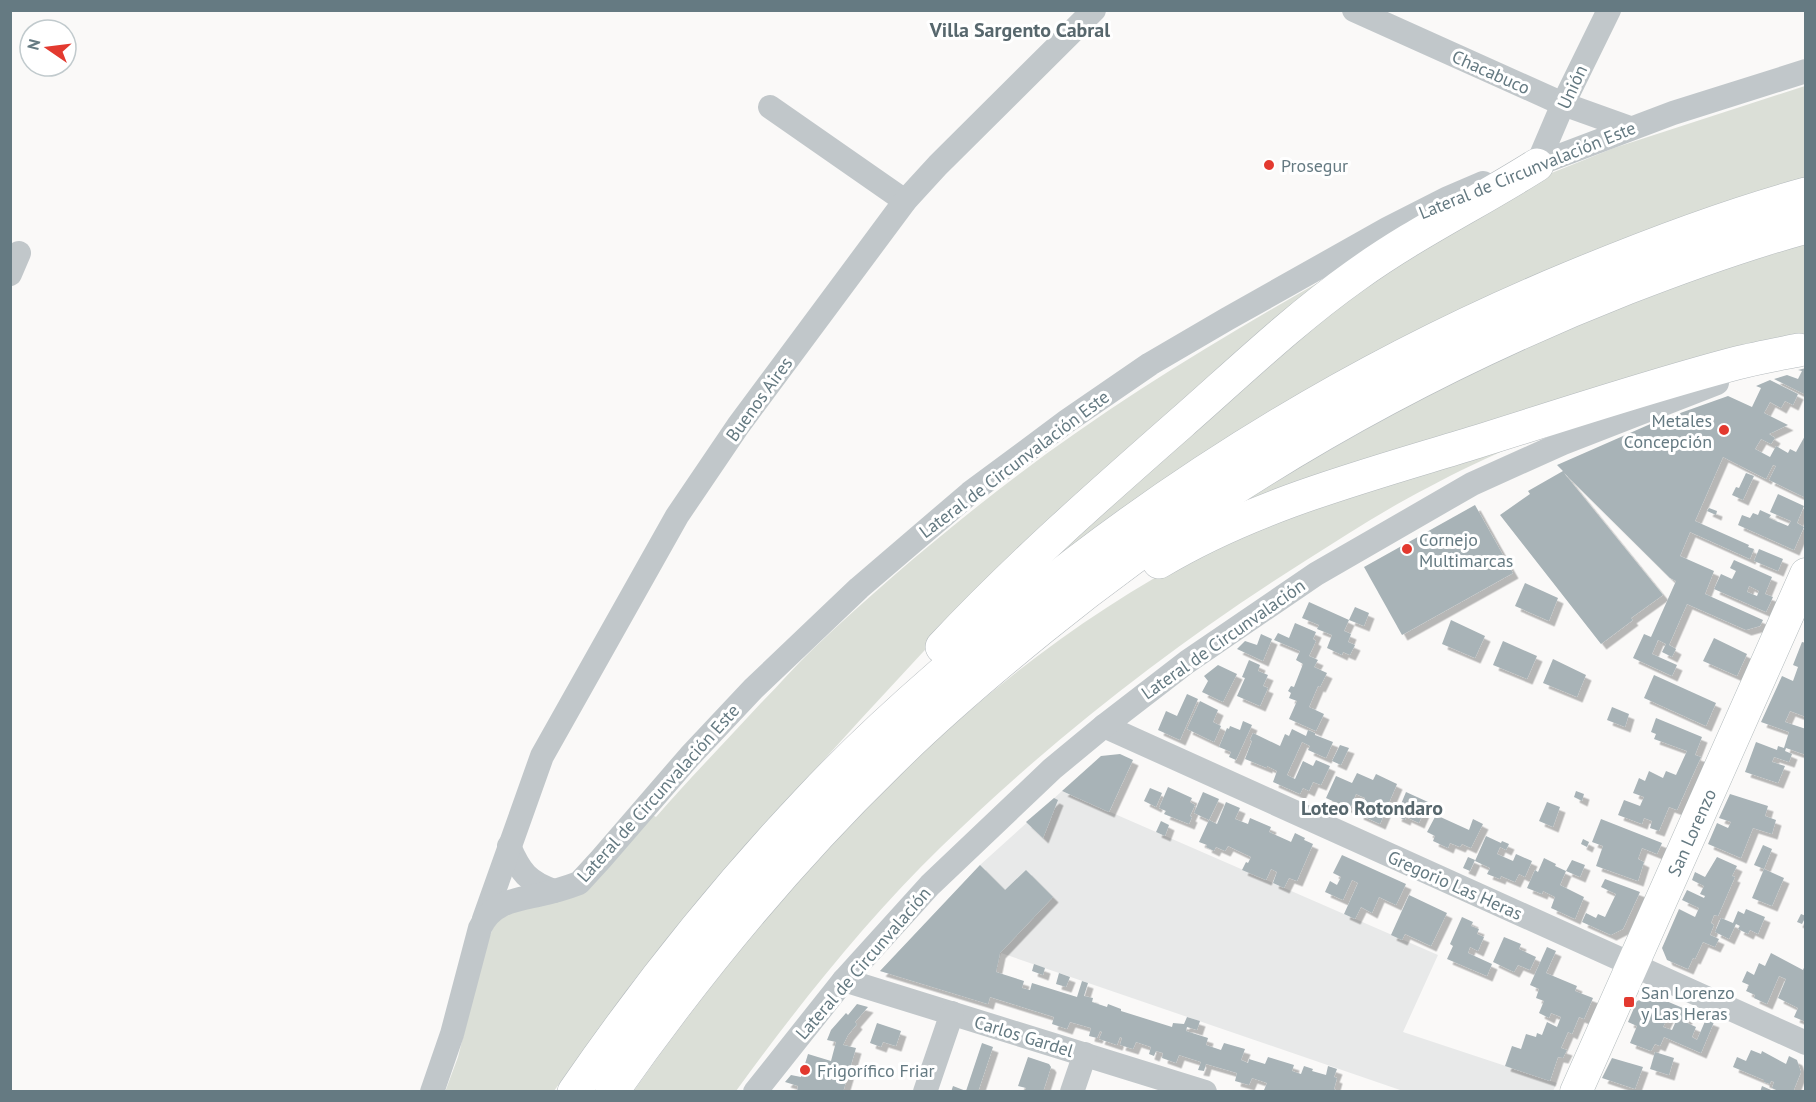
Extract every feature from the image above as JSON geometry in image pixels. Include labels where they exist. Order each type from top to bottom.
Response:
[{"type":"highway","points":[[574,1092],[619,1027],[680,947],[737,879],[978,609],[1075,517],[1277,338],[1354,276],[1537,165]]},
{"type":"highway","points":[[809,799],[908,703],[1036,593],[1151,507],[1278,424],[1406,354],[1516,301],[1600,265],[1679,235],[1806,194]]},
{"type":"highway","points":[[612,1092],[665,1017],[705,966],[829,823],[917,736],[988,672],[1144,549],[1215,501],[1320,436],[1397,393],[1485,349],[1575,309],[1701,260],[1806,227]]},
{"type":"highway","points":[[1040,630],[1183,548],[1226,527],[1326,489],[1650,388],[1738,363],[1802,349]]},
{"type":"main road","name":"San Lorenzo","points":[[1576,1092],[1806,574]]},
{"type":"street","name":"Buenos Aires","points":[[483,921],[542,756],[677,516],[738,426],[905,201],[938,165],[1095,10]]},
{"type":"street","name":"Chacabuco","points":[[1354,10],[1563,104],[1630,128]]},
{"type":"street","name":"Unión","points":[[1537,165],[1563,104],[1609,10]]},
{"type":"street","name":"Lateral de Circunvalación Este","points":[[483,921],[490,912],[507,902],[579,883],[724,719],[826,619],[950,509],[1092,403],[1150,364],[1352,248],[1448,198],[1630,128],[1806,72]]},
{"type":"street","points":[[770,107],[905,201]]},
{"type":"street","name":"Lateral de Circunvalación","points":[[755,1092],[844,980],[937,878],[1020,798],[1104,726],[1187,662],[1276,600],[1357,548],[1472,484],[1563,443],[1802,349]]},
{"type":"street","name":"Gregorio Las Heras","points":[[1104,726],[1806,1043]]},
{"type":"street","points":[[509,846],[515,862],[526,877],[554,891]]},
{"type":"street","points":[[432,1092],[452,1034],[483,921]]},
{"type":"street","name":"Carlos Gardel","points":[[844,980],[1205,1092]]},
{"type":"street","points":[[925,1092],[952,1013]]},
{"type":"street","points":[[1072,1092],[1085,1054]]},
{"type":"shaded area","points":[[1805,86],[1805,178],[1761,191],[1603,248],[1518,283],[1435,322],[1274,409],[1196,458],[1047,565],[1295,331],[1539,178],[1614,148]]},
{"type":"shaded area","points":[[1805,244],[1805,334],[1225,514],[1269,484],[1425,396],[1512,354],[1605,314],[1715,272]]},
{"type":"shaded area","points":[[1328,277],[936,638],[744,848],[681,922],[635,979],[554,1091],[445,1092],[458,1057],[487,942],[495,924],[509,911],[566,897],[651,814],[656,817],[814,648],[904,567],[997,491],[1036,461],[1158,378],[1242,326]]},
{"type":"shaded area","points":[[1517,444],[1413,495],[1366,522],[1257,592],[1116,694],[1026,768],[941,847],[859,934],[783,1027],[736,1091],[633,1092],[691,1013],[818,859],[886,788],[959,720],[1036,657],[1117,601],[1220,543],[1294,515]]},
{"type":"shaded area","points":[[1062,791],[1438,955],[1403,1032],[1557,1083],[1553,1091],[1403,1091],[1001,953],[988,1004],[880,971],[980,865]]},
{"type":"building","points":[[1806,368],[1806,395],[1774,379],[1787,375],[1798,379],[1802,371],[1798,370]]},
{"type":"building","points":[[1770,380],[1798,394],[1793,405],[1785,401],[1781,408],[1770,402],[1764,413],[1788,425],[1769,434],[1775,438],[1771,444],[1761,439],[1755,449],[1770,457],[1776,446],[1788,453],[1790,449],[1796,452],[1806,434],[1806,498],[1769,480],[1776,466],[1773,465],[1766,479],[1723,457],[1695,521],[1749,545],[1748,547],[1754,549],[1750,559],[1690,532],[1680,556],[1714,571],[1705,594],[1763,620],[1760,626],[1746,630],[1687,604],[1669,645],[1676,649],[1672,657],[1662,652],[1666,644],[1658,640],[1652,654],[1677,665],[1672,676],[1633,658],[1644,634],[1651,637],[1676,581],[1670,578],[1564,473],[1663,595],[1601,644],[1500,515],[1530,494],[1528,491],[1563,471],[1557,465],[1655,422],[1728,396],[1752,407],[1761,388],[1756,386]]},
{"type":"building","points":[[1746,473],[1754,476],[1743,500],[1732,495],[1736,487],[1739,488]]},
{"type":"building","points":[[1778,494],[1804,506],[1797,523],[1804,527],[1794,550],[1738,525],[1742,515],[1750,518],[1753,513],[1758,515],[1760,510],[1771,515],[1769,518],[1788,526],[1791,521],[1770,512]]},
{"type":"building","points":[[1475,505],[1513,573],[1402,635],[1364,567]]},
{"type":"building","points":[[1709,508],[1717,511],[1716,515],[1707,511]]},
{"type":"building","points":[[1759,549],[1783,559],[1778,571],[1754,561]]},
{"type":"building","points":[[1734,560],[1772,577],[1765,594],[1773,597],[1766,612],[1714,589],[1721,574],[1732,579],[1736,571],[1730,568]],"holes":[[[1749,586],[1759,591],[1757,596],[1747,592]]]},
{"type":"building","points":[[1525,583],[1558,598],[1549,621],[1515,606]]},
{"type":"building","points":[[1309,602],[1349,620],[1344,631],[1351,634],[1348,642],[1355,645],[1350,655],[1343,652],[1342,655],[1327,648],[1332,635],[1317,629],[1319,625],[1302,618]]},
{"type":"building","points":[[1355,607],[1369,613],[1364,626],[1349,620]]},
{"type":"building","points":[[1451,620],[1485,636],[1475,658],[1442,644]]},
{"type":"building","points":[[1295,623],[1316,632],[1313,639],[1316,641],[1309,656],[1318,660],[1314,667],[1327,673],[1320,687],[1318,686],[1309,707],[1324,714],[1316,731],[1289,719],[1297,701],[1289,698],[1291,693],[1288,691],[1291,686],[1294,687],[1303,664],[1296,660],[1300,651],[1274,640],[1278,633],[1289,638]]},
{"type":"building","points":[[1261,634],[1272,639],[1263,661],[1237,649],[1245,641],[1257,645]]},
{"type":"building","points":[[1714,638],[1747,654],[1737,676],[1703,661]]},
{"type":"building","points":[[1503,641],[1537,656],[1527,679],[1493,665]]},
{"type":"building","points":[[1802,642],[1806,643],[1806,717],[1790,711],[1785,722],[1806,729],[1806,755],[1786,748],[1785,751],[1792,754],[1789,762],[1774,757],[1772,762],[1785,766],[1778,783],[1745,772],[1756,742],[1777,750],[1778,746],[1784,748],[1789,732],[1761,722],[1782,676],[1793,681],[1798,667],[1793,665]]},
{"type":"building","points":[[1553,659],[1586,675],[1577,697],[1543,683]]},
{"type":"building","points":[[1249,660],[1260,665],[1258,671],[1268,675],[1263,686],[1268,688],[1260,706],[1237,696],[1245,678],[1242,677]]},
{"type":"building","points":[[1218,665],[1237,674],[1223,702],[1202,692],[1208,681],[1204,676]]},
{"type":"building","points":[[1654,675],[1716,703],[1706,726],[1644,698]]},
{"type":"building","points":[[1187,694],[1198,699],[1180,740],[1158,730],[1166,711],[1177,716]]},
{"type":"building","points":[[1200,701],[1218,710],[1213,722],[1221,726],[1214,742],[1187,729]]},
{"type":"building","points":[[1612,707],[1629,714],[1625,727],[1607,720]]},
{"type":"building","points":[[1656,718],[1702,737],[1695,755],[1701,757],[1677,810],[1669,807],[1659,831],[1650,828],[1652,821],[1644,818],[1642,824],[1618,815],[1624,800],[1640,806],[1644,797],[1633,793],[1639,778],[1645,781],[1649,771],[1663,778],[1666,771],[1676,775],[1687,751],[1654,739],[1656,734],[1651,732]]},
{"type":"building","points":[[1243,721],[1252,725],[1236,760],[1229,757],[1231,752],[1219,747],[1227,728],[1229,729],[1230,726],[1240,730]]},
{"type":"building","points":[[1292,729],[1306,736],[1308,730],[1333,742],[1326,758],[1308,750],[1310,746],[1302,742],[1287,775],[1295,779],[1303,761],[1313,766],[1316,760],[1330,766],[1321,785],[1313,782],[1309,791],[1303,788],[1300,794],[1273,782],[1277,771],[1245,759],[1253,733],[1280,746],[1285,734],[1289,736]]},
{"type":"building","points":[[1340,745],[1349,748],[1341,765],[1332,761]]},
{"type":"building","points":[[1120,754],[1133,760],[1109,812],[1062,791],[1101,756]]},
{"type":"building","points":[[1357,773],[1373,780],[1376,774],[1397,784],[1380,824],[1358,814],[1365,798],[1356,794],[1350,809],[1326,798],[1336,776],[1352,783]]},
{"type":"building","points":[[1168,787],[1192,798],[1190,802],[1195,805],[1189,824],[1164,814],[1166,811],[1159,808]]},
{"type":"building","points":[[1150,788],[1162,793],[1156,807],[1144,801]]},
{"type":"building","points":[[1576,791],[1584,794],[1582,801],[1574,797]]},
{"type":"building","points":[[1203,792],[1219,799],[1209,820],[1194,813]]},
{"type":"building","points":[[1406,792],[1428,802],[1419,823],[1406,817],[1405,820],[1396,816]]},
{"type":"building","points":[[1730,794],[1768,806],[1765,816],[1776,820],[1772,834],[1753,828],[1741,858],[1708,844],[1717,823],[1728,828],[1731,822],[1719,818]]},
{"type":"building","points":[[1054,798],[1058,800],[1043,838],[1026,822]]},
{"type":"building","points":[[1226,802],[1240,808],[1235,819],[1248,824],[1250,818],[1271,827],[1269,832],[1291,842],[1295,833],[1305,838],[1304,840],[1313,844],[1297,881],[1289,878],[1284,888],[1273,883],[1277,872],[1271,869],[1266,880],[1242,870],[1251,857],[1228,846],[1225,851],[1216,847],[1214,851],[1206,847],[1207,845],[1199,842],[1209,820],[1217,824]]},
{"type":"building","points":[[1547,802],[1560,807],[1553,827],[1539,821]]},
{"type":"building","points":[[1436,815],[1469,830],[1473,819],[1483,824],[1471,848],[1462,844],[1460,847],[1450,843],[1448,848],[1433,841],[1435,836],[1427,832]]},
{"type":"building","points":[[1601,819],[1662,843],[1657,854],[1642,848],[1638,859],[1644,862],[1638,881],[1596,866],[1603,846],[1592,842]]},
{"type":"building","points":[[1161,821],[1169,825],[1165,836],[1156,832]]},
{"type":"building","points":[[1486,836],[1509,844],[1506,850],[1500,847],[1497,854],[1513,861],[1516,854],[1532,861],[1525,877],[1519,874],[1515,882],[1501,876],[1500,879],[1487,874],[1490,868],[1475,861]]},
{"type":"building","points":[[1583,839],[1589,842],[1587,847],[1581,844]]},
{"type":"building","points":[[1763,845],[1772,849],[1764,869],[1754,865]]},
{"type":"building","points":[[1342,855],[1406,884],[1396,905],[1379,897],[1372,913],[1361,907],[1355,919],[1344,914],[1358,883],[1352,880],[1343,900],[1325,892],[1330,881],[1337,885],[1341,877],[1333,873]]},
{"type":"building","points":[[1468,857],[1475,860],[1470,871],[1463,868]]},
{"type":"building","points":[[1717,857],[1737,866],[1732,876],[1735,877],[1718,916],[1714,915],[1711,923],[1714,925],[1710,935],[1719,939],[1715,947],[1703,942],[1688,969],[1667,960],[1662,948],[1679,909],[1695,917],[1699,908],[1682,900],[1687,890],[1704,898],[1705,896],[1700,894],[1704,886],[1692,880],[1695,872],[1705,877]]},
{"type":"building","points":[[1544,858],[1566,871],[1560,885],[1584,897],[1575,919],[1551,908],[1555,897],[1543,891],[1542,894],[1527,888],[1535,870],[1538,872]]},
{"type":"building","points":[[1572,860],[1585,865],[1580,877],[1566,871]]},
{"type":"building","points":[[980,865],[1005,890],[1026,870],[1053,897],[1000,953],[996,972],[1024,981],[1022,988],[1030,990],[1032,983],[1077,997],[1082,981],[1088,983],[1084,996],[1093,998],[1092,1002],[1107,1007],[1108,1004],[1121,1011],[1172,1027],[1173,1023],[1184,1024],[1187,1017],[1200,1021],[1197,1030],[1187,1027],[1186,1031],[1208,1038],[1206,1045],[1221,1050],[1224,1043],[1245,1049],[1241,1060],[1248,1063],[1249,1059],[1265,1064],[1268,1057],[1294,1065],[1292,1071],[1301,1074],[1304,1066],[1326,1075],[1328,1066],[1337,1069],[1334,1089],[1339,1092],[1269,1092],[1264,1090],[1267,1083],[1252,1078],[1249,1085],[1235,1081],[1237,1073],[1206,1064],[1204,1071],[1198,1070],[1201,1062],[1179,1055],[1176,1063],[1162,1058],[1163,1053],[1156,1051],[1154,1056],[1149,1054],[1151,1047],[1136,1042],[1133,1049],[1120,1045],[1122,1038],[1120,1037],[1117,1045],[1099,1039],[1102,1032],[1100,1031],[1097,1038],[1089,1036],[1091,1028],[1070,1022],[1067,1029],[1052,1024],[1054,1017],[990,997],[988,1004],[880,971]]},
{"type":"building","points":[[1764,869],[1784,878],[1772,906],[1752,898]]},
{"type":"building","points":[[1605,879],[1640,892],[1623,929],[1611,935],[1582,922],[1586,913],[1596,918],[1598,914],[1605,917],[1616,894],[1601,887]]},
{"type":"building","points":[[1409,895],[1447,913],[1431,946],[1405,934],[1402,940],[1391,935]]},
{"type":"building","points":[[1746,909],[1765,917],[1758,934],[1750,930],[1748,934],[1738,929],[1740,926],[1736,924],[1729,939],[1715,932],[1721,918],[1733,923],[1738,911],[1744,914]]},
{"type":"building","points":[[1801,914],[1806,916],[1802,924],[1797,922]]},
{"type":"building","points":[[1462,917],[1473,922],[1471,926],[1479,929],[1477,934],[1484,937],[1478,951],[1470,947],[1468,953],[1492,964],[1487,976],[1447,959],[1453,946],[1450,944]]},
{"type":"building","points":[[1504,937],[1521,944],[1519,949],[1536,957],[1530,970],[1518,965],[1514,972],[1493,962]]},
{"type":"building","points":[[1547,947],[1556,951],[1546,973],[1577,986],[1575,991],[1593,998],[1584,1019],[1579,1017],[1572,1034],[1568,1032],[1561,1048],[1567,1050],[1563,1058],[1558,1057],[1550,1081],[1505,1066],[1512,1046],[1521,1049],[1526,1034],[1536,1037],[1537,1033],[1542,1035],[1547,1022],[1557,1027],[1561,1017],[1551,1013],[1549,1018],[1539,1013],[1544,1001],[1536,998],[1539,989],[1530,985]]},
{"type":"building","points":[[1771,953],[1803,970],[1806,963],[1806,1022],[1794,1017],[1798,1008],[1778,998],[1786,979],[1779,976],[1767,1004],[1746,991],[1749,985],[1742,982],[1747,971],[1754,975],[1759,963],[1765,966]]},
{"type":"building","points":[[1034,964],[1045,968],[1043,975],[1032,971]]},
{"type":"building","points":[[1059,973],[1070,977],[1066,987],[1056,984]]},
{"type":"building","points":[[1652,995],[1690,1011],[1685,1022],[1696,1027],[1692,1037],[1697,1040],[1706,1019],[1714,1022],[1701,1053],[1664,1037],[1660,1046],[1655,1044],[1651,1051],[1630,1043],[1637,1026],[1628,1022],[1637,1001]],"holes":[[[1668,1017],[1676,1021],[1672,1030],[1663,1027]]]},
{"type":"building","points":[[857,1004],[868,1007],[855,1022],[857,1024],[843,1045],[856,1048],[843,1092],[797,1092],[798,1086],[785,1082],[791,1075],[801,1077],[808,1054],[831,1061],[836,1042],[827,1040],[831,1030]]},
{"type":"building","points":[[877,1023],[901,1031],[896,1046],[883,1042],[881,1047],[870,1043]]},
{"type":"building","points":[[982,1043],[993,1047],[978,1092],[951,1092],[953,1086],[966,1091]]},
{"type":"building","points":[[1751,1050],[1761,1054],[1762,1051],[1786,1064],[1789,1056],[1797,1060],[1801,1072],[1793,1092],[1780,1092],[1772,1088],[1774,1082],[1771,1081],[1770,1084],[1764,1082],[1764,1080],[1733,1067],[1737,1057],[1746,1061]]},
{"type":"building","points":[[1655,1052],[1674,1058],[1669,1075],[1650,1069]]},
{"type":"building","points":[[1028,1057],[1049,1064],[1051,1067],[1043,1092],[1024,1092],[1026,1088],[1018,1086]]},
{"type":"building","points":[[1612,1058],[1643,1067],[1635,1089],[1602,1078]]},
{"type":"building","points":[[1762,1086],[1771,1090],[1770,1092],[1760,1092]]},
{"type":"place","name":"Prosegur","points":[[1269,165]]},
{"type":"place","name":"Metales Concepción","points":[[1724,430]]},
{"type":"place","name":"Cornejo Multimarcas","points":[[1407,549]]},
{"type":"place","name":"San Lorenzo y Las Heras","points":[[1629,1002]]},
{"type":"place","name":"Frigorífico Friar","points":[[805,1070]]},
{"type":"district","name":"Villa Sargento Cabral","points":[[1020,30]]},
{"type":"district","name":"Loteo Rotondaro","points":[[1372,808]]}]
